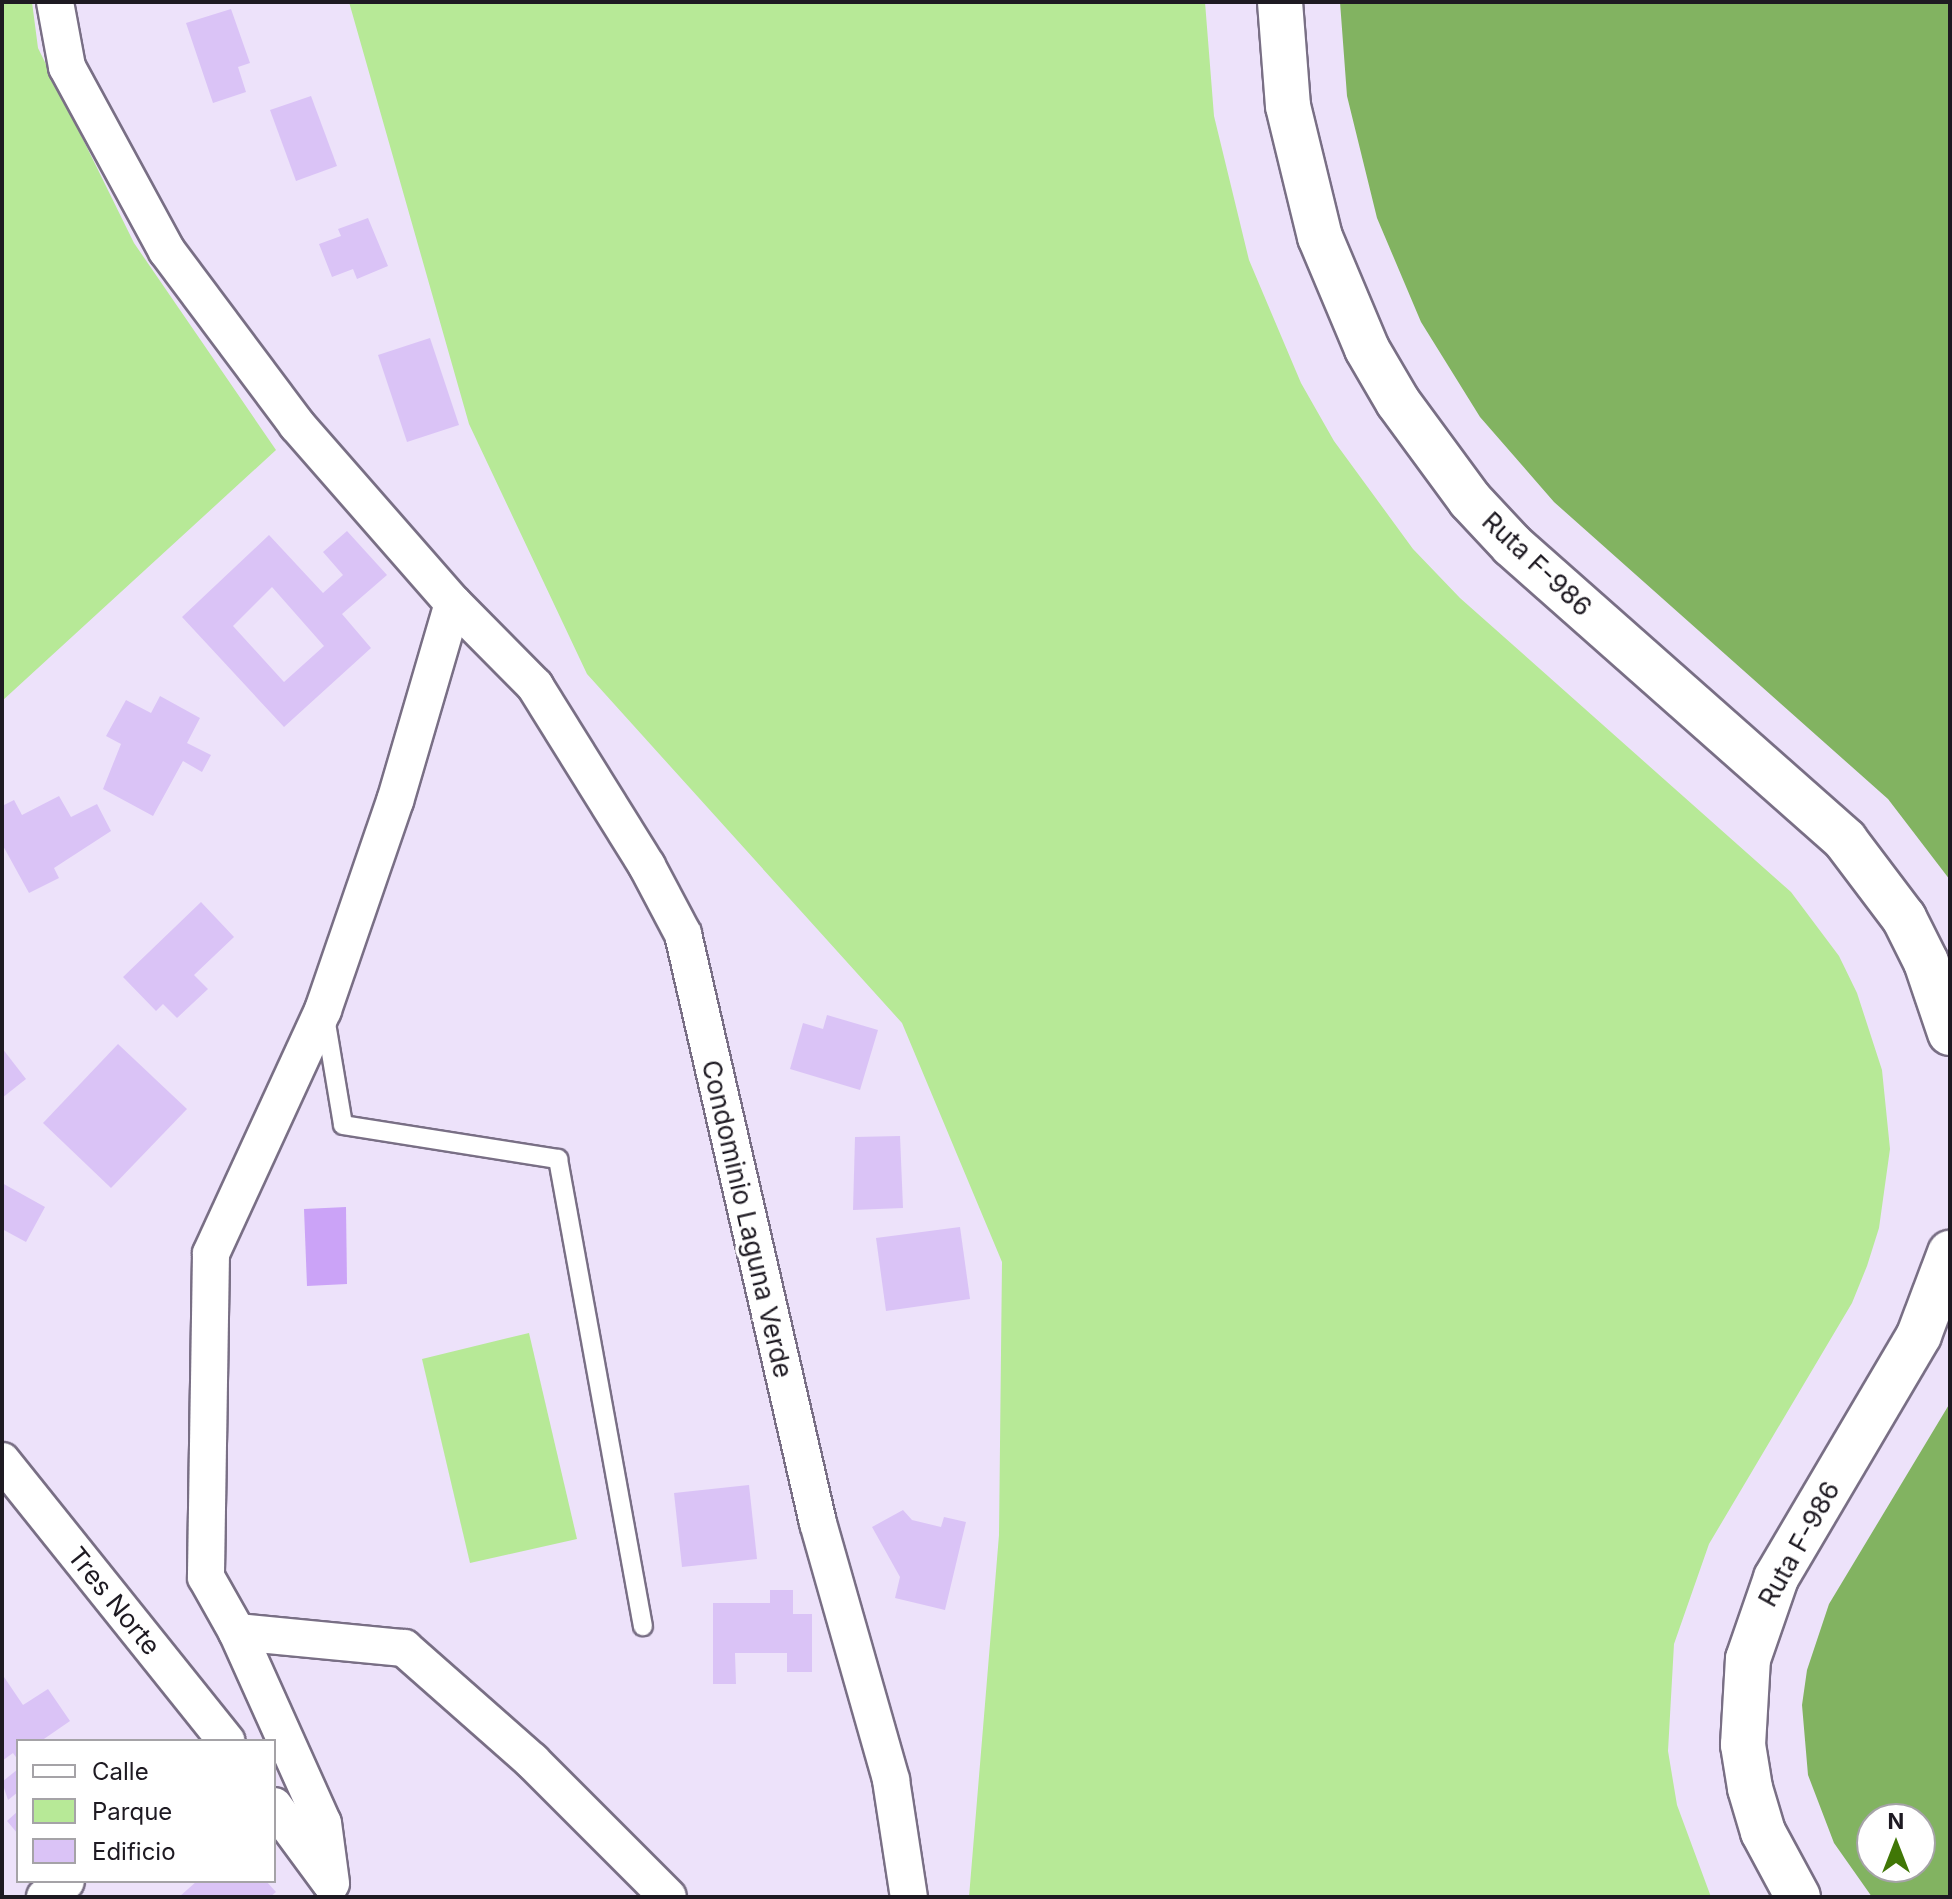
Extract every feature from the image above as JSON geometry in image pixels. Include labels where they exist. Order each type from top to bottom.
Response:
[{"type":"main road","name":"Ruta F-986","points":[[1280,2],[1288,106],[1320,237],[1367,349],[1398,402],[1470,500],[1512,545],[1845,840],[1904,918],[1926,962],[1950,1033]]},
{"type":"main road","name":"Ruta F-986","points":[[1798,1897],[1763,1832],[1750,1788],[1743,1745],[1748,1659],[1776,1578],[1919,1335],[1950,1253]]},
{"type":"street","name":"Condominio Laguna Verde","points":[[55,2],[67,67],[167,251],[297,425],[453,603],[535,686],[683,934],[818,1523],[891,1780],[909,1897]]},
{"type":"street","points":[[328,1892],[323,1823],[237,1632],[206,1577],[211,1254],[323,1010],[395,801],[453,603]]},
{"type":"street","name":"Tres Norte","points":[[2,1461],[224,1739]]},
{"type":"street","points":[[237,1632],[404,1648],[532,1761],[668,1897]]},
{"type":"street","points":[[276,1809],[328,1892]]},
{"type":"street","points":[[45,1897],[63,1883]]},
{"type":"lane","points":[[323,1010],[343,1125],[558,1159],[643,1626]]},
{"type":"green space","points":[[2,2],[32,2],[38,48],[134,243],[276,450],[2,701]]},
{"type":"green space","points":[[349,2],[1205,2],[1214,116],[1249,260],[1301,383],[1334,441],[1413,549],[1460,598],[1791,892],[1839,956],[1857,993],[1882,1070],[1890,1149],[1879,1228],[1867,1266],[1852,1303],[1709,1544],[1674,1644],[1668,1751],[1677,1805],[1711,1897],[969,1897],[999,1535],[1002,1262],[902,1023],[587,674],[469,424]]},
{"type":"green space","points":[[1340,2],[1950,2],[1950,880],[1888,799],[1554,502],[1480,417],[1421,322],[1377,218],[1347,96]]},
{"type":"green space","points":[[529,1333],[577,1539],[470,1563],[422,1359]]},
{"type":"green space","points":[[1950,1403],[1950,1897],[1872,1897],[1862,1883],[1936,1883],[1936,1803],[1856,1803],[1856,1874],[1834,1843],[1808,1775],[1802,1705],[1807,1670],[1829,1604]]},
{"type":"shaded area","points":[[346,1207],[347,1284],[307,1286],[304,1209]]},
{"type":"building","points":[[231,9],[250,63],[238,67],[246,92],[213,103],[186,23]]},
{"type":"building","points":[[311,96],[337,166],[296,181],[270,110]]},
{"type":"building","points":[[368,218],[388,266],[357,279],[353,269],[332,277],[319,244],[341,236],[338,229]]},
{"type":"building","points":[[430,338],[459,425],[407,442],[378,355]]},
{"type":"building","points":[[347,531],[387,575],[342,614],[371,648],[284,727],[182,617],[269,535],[323,593],[343,575],[323,552]],"holes":[[[272,587],[324,646],[284,682],[233,626]]]},
{"type":"building","points":[[160,696],[200,718],[187,743],[211,755],[202,772],[183,761],[153,816],[103,789],[121,744],[106,736],[126,700],[151,713]]},
{"type":"building","points":[[59,796],[71,817],[97,804],[111,831],[54,868],[59,878],[29,893],[2,844],[2,806],[14,800],[22,815]]},
{"type":"building","points":[[201,902],[234,937],[194,975],[208,989],[177,1018],[163,1004],[156,1011],[123,977]]},
{"type":"building","points":[[827,1015],[878,1030],[860,1090],[790,1069],[803,1023],[823,1029]]},
{"type":"building","points":[[118,1044],[187,1109],[111,1188],[43,1123]]},
{"type":"building","points":[[2,1048],[26,1079],[2,1098]]},
{"type":"building","points":[[900,1136],[903,1208],[853,1210],[855,1137]]},
{"type":"building","points":[[2,1183],[45,1207],[26,1242],[2,1229]]},
{"type":"building","points":[[960,1227],[970,1299],[886,1311],[876,1238]]},
{"type":"building","points":[[749,1485],[757,1559],[682,1567],[674,1493]]},
{"type":"building","points":[[903,1510],[912,1520],[941,1527],[944,1517],[966,1522],[945,1610],[895,1598],[900,1577],[872,1527]]},
{"type":"building","points":[[770,1590],[793,1590],[793,1614],[812,1614],[812,1672],[787,1672],[787,1653],[735,1653],[736,1684],[713,1684],[713,1603],[770,1603]]},
{"type":"building","points":[[2,1674],[23,1705],[48,1689],[70,1721],[44,1739],[16,1739],[16,1757],[13,1753],[2,1761]]},
{"type":"building","points":[[16,1771],[16,1794],[8,1800],[2,1782]]},
{"type":"building","points":[[16,1813],[16,1832],[7,1821]]},
{"type":"building","points":[[195,1883],[268,1883],[276,1892],[270,1897],[179,1897]]}]
